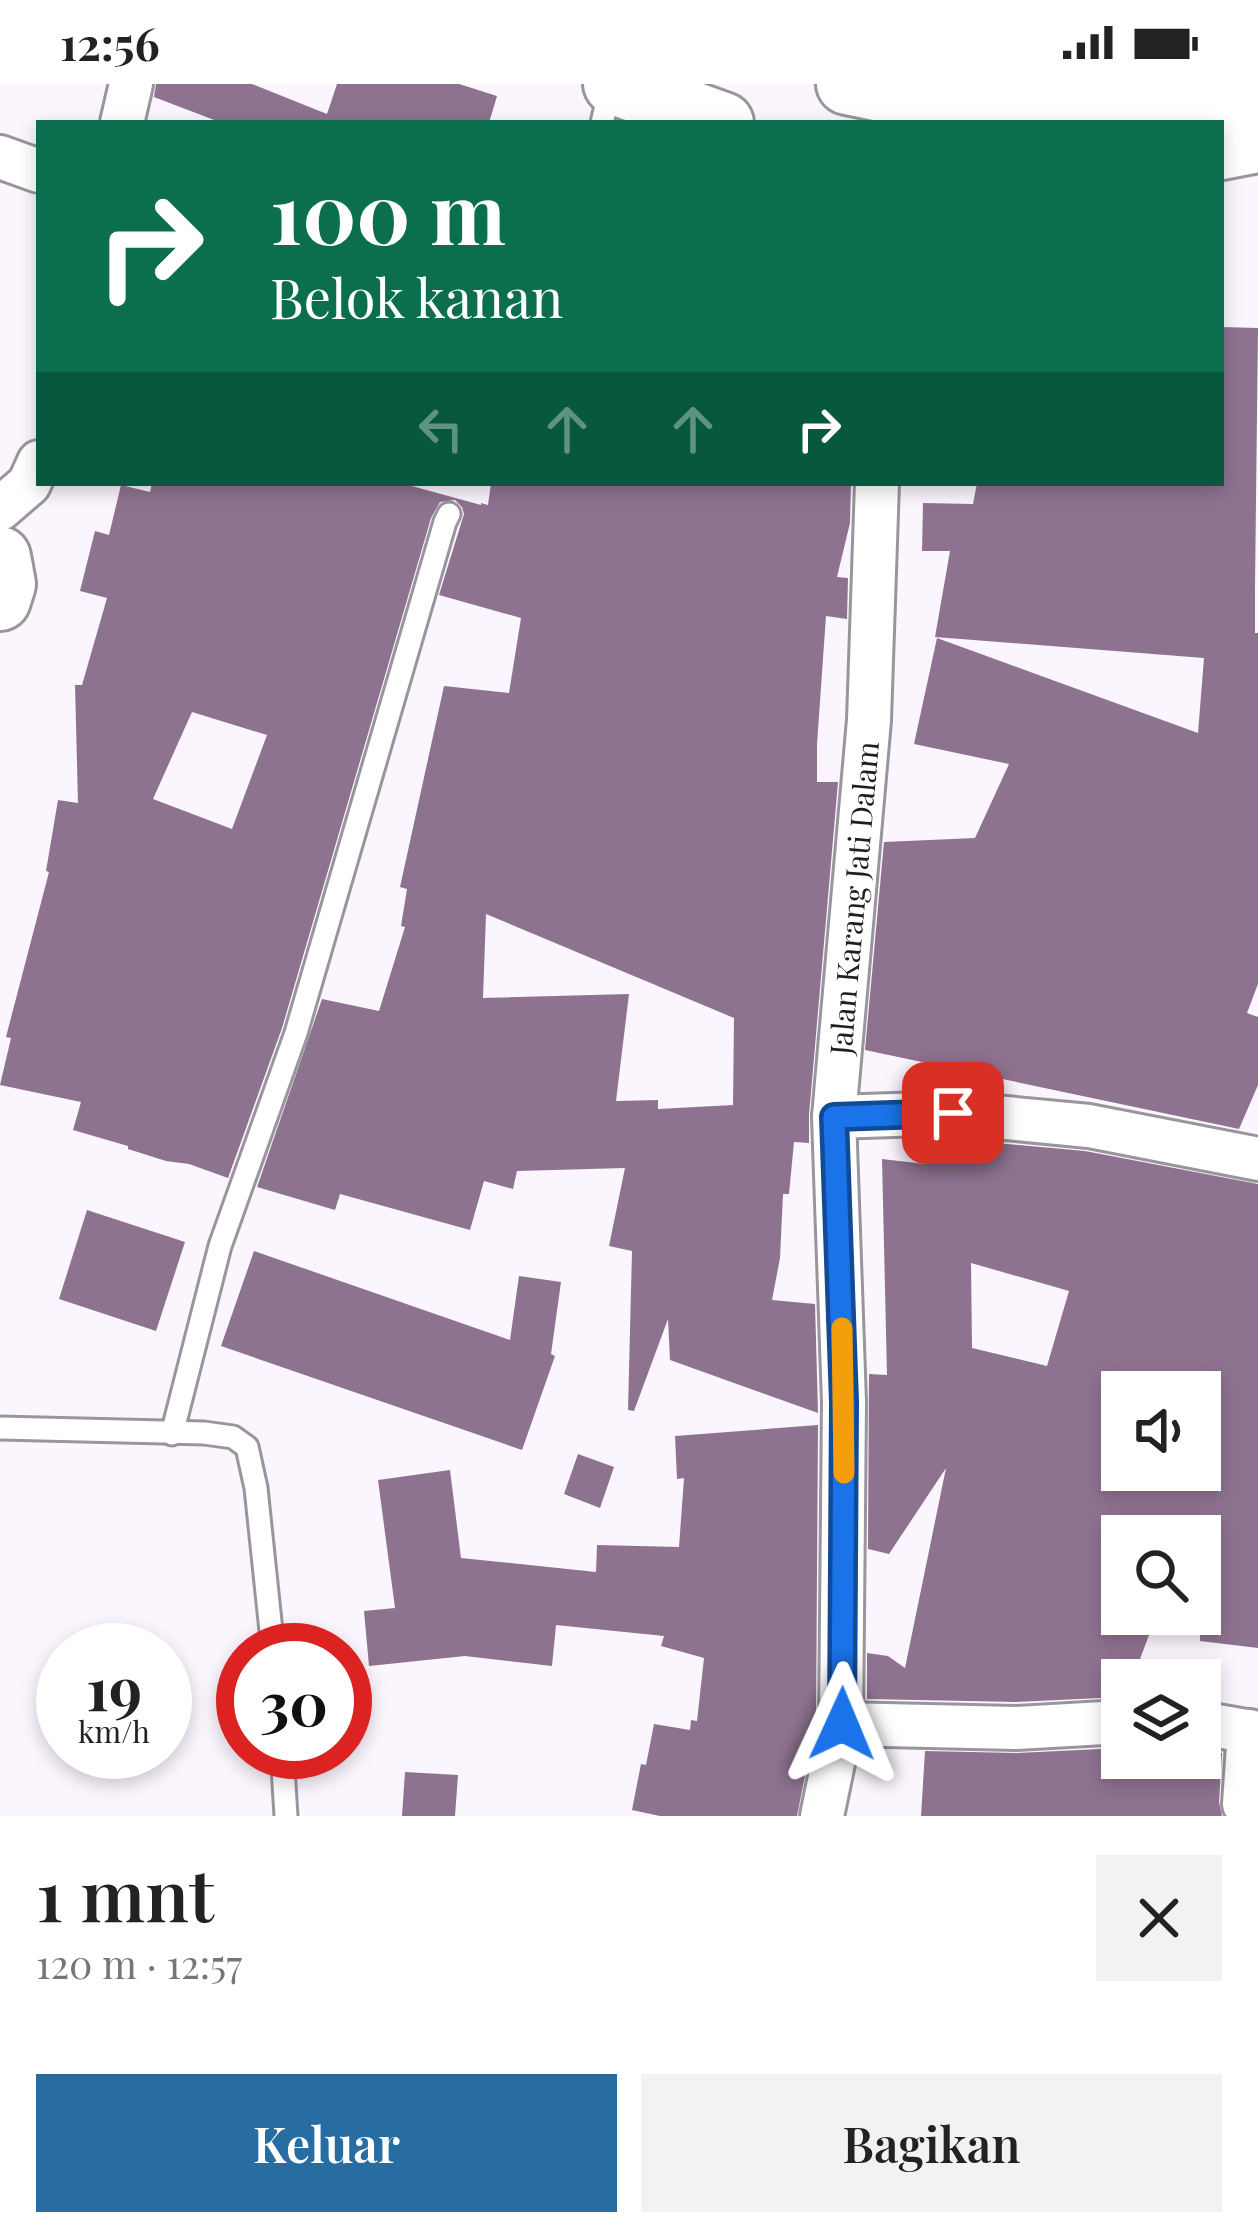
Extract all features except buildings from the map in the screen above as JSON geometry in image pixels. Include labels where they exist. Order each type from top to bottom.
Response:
[{"type":"main road","points":[[613,84],[715,120]]},
{"type":"main road","points":[[847,84],[938,103],[1258,88]]},
{"type":"main road","points":[[1224,148],[1258,142]]},
{"type":"main road","points":[[0,556],[5,584],[0,601]]},
{"type":"street","points":[[123,120],[131,84]]},
{"type":"street","points":[[0,157],[36,170]]},
{"type":"street","points":[[0,508],[29,484],[36,469]]},
{"type":"street","name":"Jalan Karang Jati Dalam","points":[[822,1816],[842,1724],[844,1402],[834,1117],[868,720],[877,486]]},
{"type":"street","points":[[834,1117],[953,1113],[1089,1126],[1258,1160]]},
{"type":"street","points":[[842,1724],[1016,1728],[1101,1723]]},
{"type":"street","points":[[1221,1726],[1254,1732],[1244,1804]]},
{"type":"lane","points":[[603,120],[613,84]]},
{"type":"lane","points":[[172,1434],[220,1246],[296,1033],[449,514]]},
{"type":"lane","points":[[0,1428],[233,1437],[247,1448],[256,1488],[270,1623]]},
{"type":"lane","points":[[284,1779],[286,1816]]},
{"type":"slow traffic","points":[[842,1328],[844,1473]]},
{"type":"route","points":[[842,1724],[844,1402],[834,1117],[953,1113]]}]
